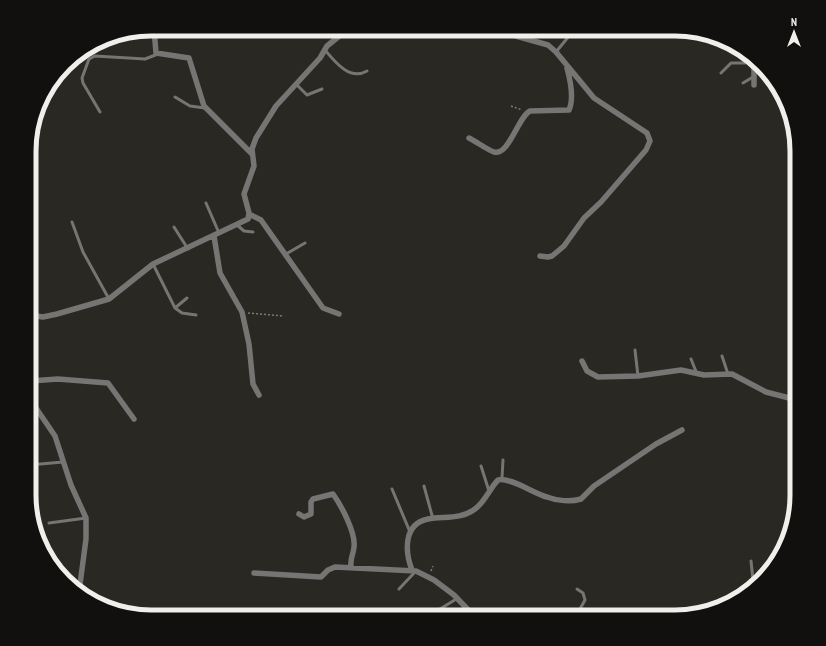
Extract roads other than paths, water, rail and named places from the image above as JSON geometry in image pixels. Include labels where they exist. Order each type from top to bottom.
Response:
[{"type":"street","points":[[154,36],[155,50],[158,54],[189,58],[202,102],[207,109],[252,154]]},
{"type":"street","points":[[36,315],[43,316],[58,314],[109,299],[154,264],[248,219],[249,214],[244,194],[254,166],[252,154],[256,138],[276,106],[338,36]]},
{"type":"street","points":[[517,36],[544,43],[556,52],[566,66],[602,104],[647,134],[650,144],[602,202],[584,218],[564,246],[552,256],[540,256]]},
{"type":"street","points":[[469,138],[494,152],[501,151],[528,112],[570,109],[570,86],[566,66]]},
{"type":"street","points":[[753,66],[754,85]]},
{"type":"street","points":[[249,214],[261,220],[323,308],[339,314]]},
{"type":"street","points":[[217,235],[220,273],[242,312],[249,344],[253,384],[259,395]]},
{"type":"street","points":[[582,361],[587,371],[594,376],[638,376],[681,370],[710,376],[728,374],[736,375],[766,392],[790,398]]},
{"type":"street","points":[[36,381],[58,379],[108,383],[120,402],[134,419]]},
{"type":"street","points":[[36,408],[55,436],[71,485],[86,518],[86,539],[79,583]]},
{"type":"street","points":[[414,570],[407,554],[410,532],[418,523],[433,519],[454,518],[475,509],[498,480],[502,478],[547,497],[559,500],[581,499],[590,489],[656,444],[682,430]]},
{"type":"street","points":[[299,514],[304,517],[311,514],[311,502],[313,498],[333,494],[349,525],[354,546],[350,558],[351,568]]},
{"type":"street","points":[[254,573],[321,577],[332,568],[414,570],[434,580],[458,598],[469,610]]},
{"type":"lane","points":[[556,52],[569,36]]},
{"type":"lane","points":[[325,50],[338,66],[346,71],[361,74],[367,71]]},
{"type":"lane","points":[[100,112],[83,83],[83,72],[89,59],[95,56],[146,59],[158,54]]},
{"type":"lane","points":[[721,73],[731,64],[745,63],[747,61]]},
{"type":"lane","points":[[743,83],[754,76]]},
{"type":"lane","points":[[296,84],[307,95],[322,89]]},
{"type":"lane","points":[[175,97],[190,106],[207,109]]},
{"type":"lane","points":[[206,203],[217,235]]},
{"type":"lane","points":[[72,222],[83,252],[109,299]]},
{"type":"lane","points":[[238,225],[244,231],[253,232]]},
{"type":"lane","points":[[174,227],[188,248]]},
{"type":"lane","points":[[286,254],[305,243]]},
{"type":"lane","points":[[154,264],[175,308],[182,313],[196,315]]},
{"type":"lane","points":[[175,308],[187,298]]},
{"type":"lane","points":[[634,350],[638,376]]},
{"type":"lane","points":[[722,356],[728,374]]},
{"type":"lane","points":[[691,359],[697,374]]},
{"type":"lane","points":[[502,478],[503,460]]},
{"type":"lane","points":[[36,464],[64,462]]},
{"type":"lane","points":[[481,466],[489,492]]},
{"type":"lane","points":[[424,486],[433,519]]},
{"type":"lane","points":[[392,489],[410,532]]},
{"type":"lane","points":[[49,523],[86,518]]},
{"type":"lane","points":[[751,561],[753,580]]},
{"type":"lane","points":[[399,589],[414,570]]},
{"type":"lane","points":[[577,590],[583,593],[585,600],[579,610]]},
{"type":"lane","points":[[439,610],[458,598]]}]
